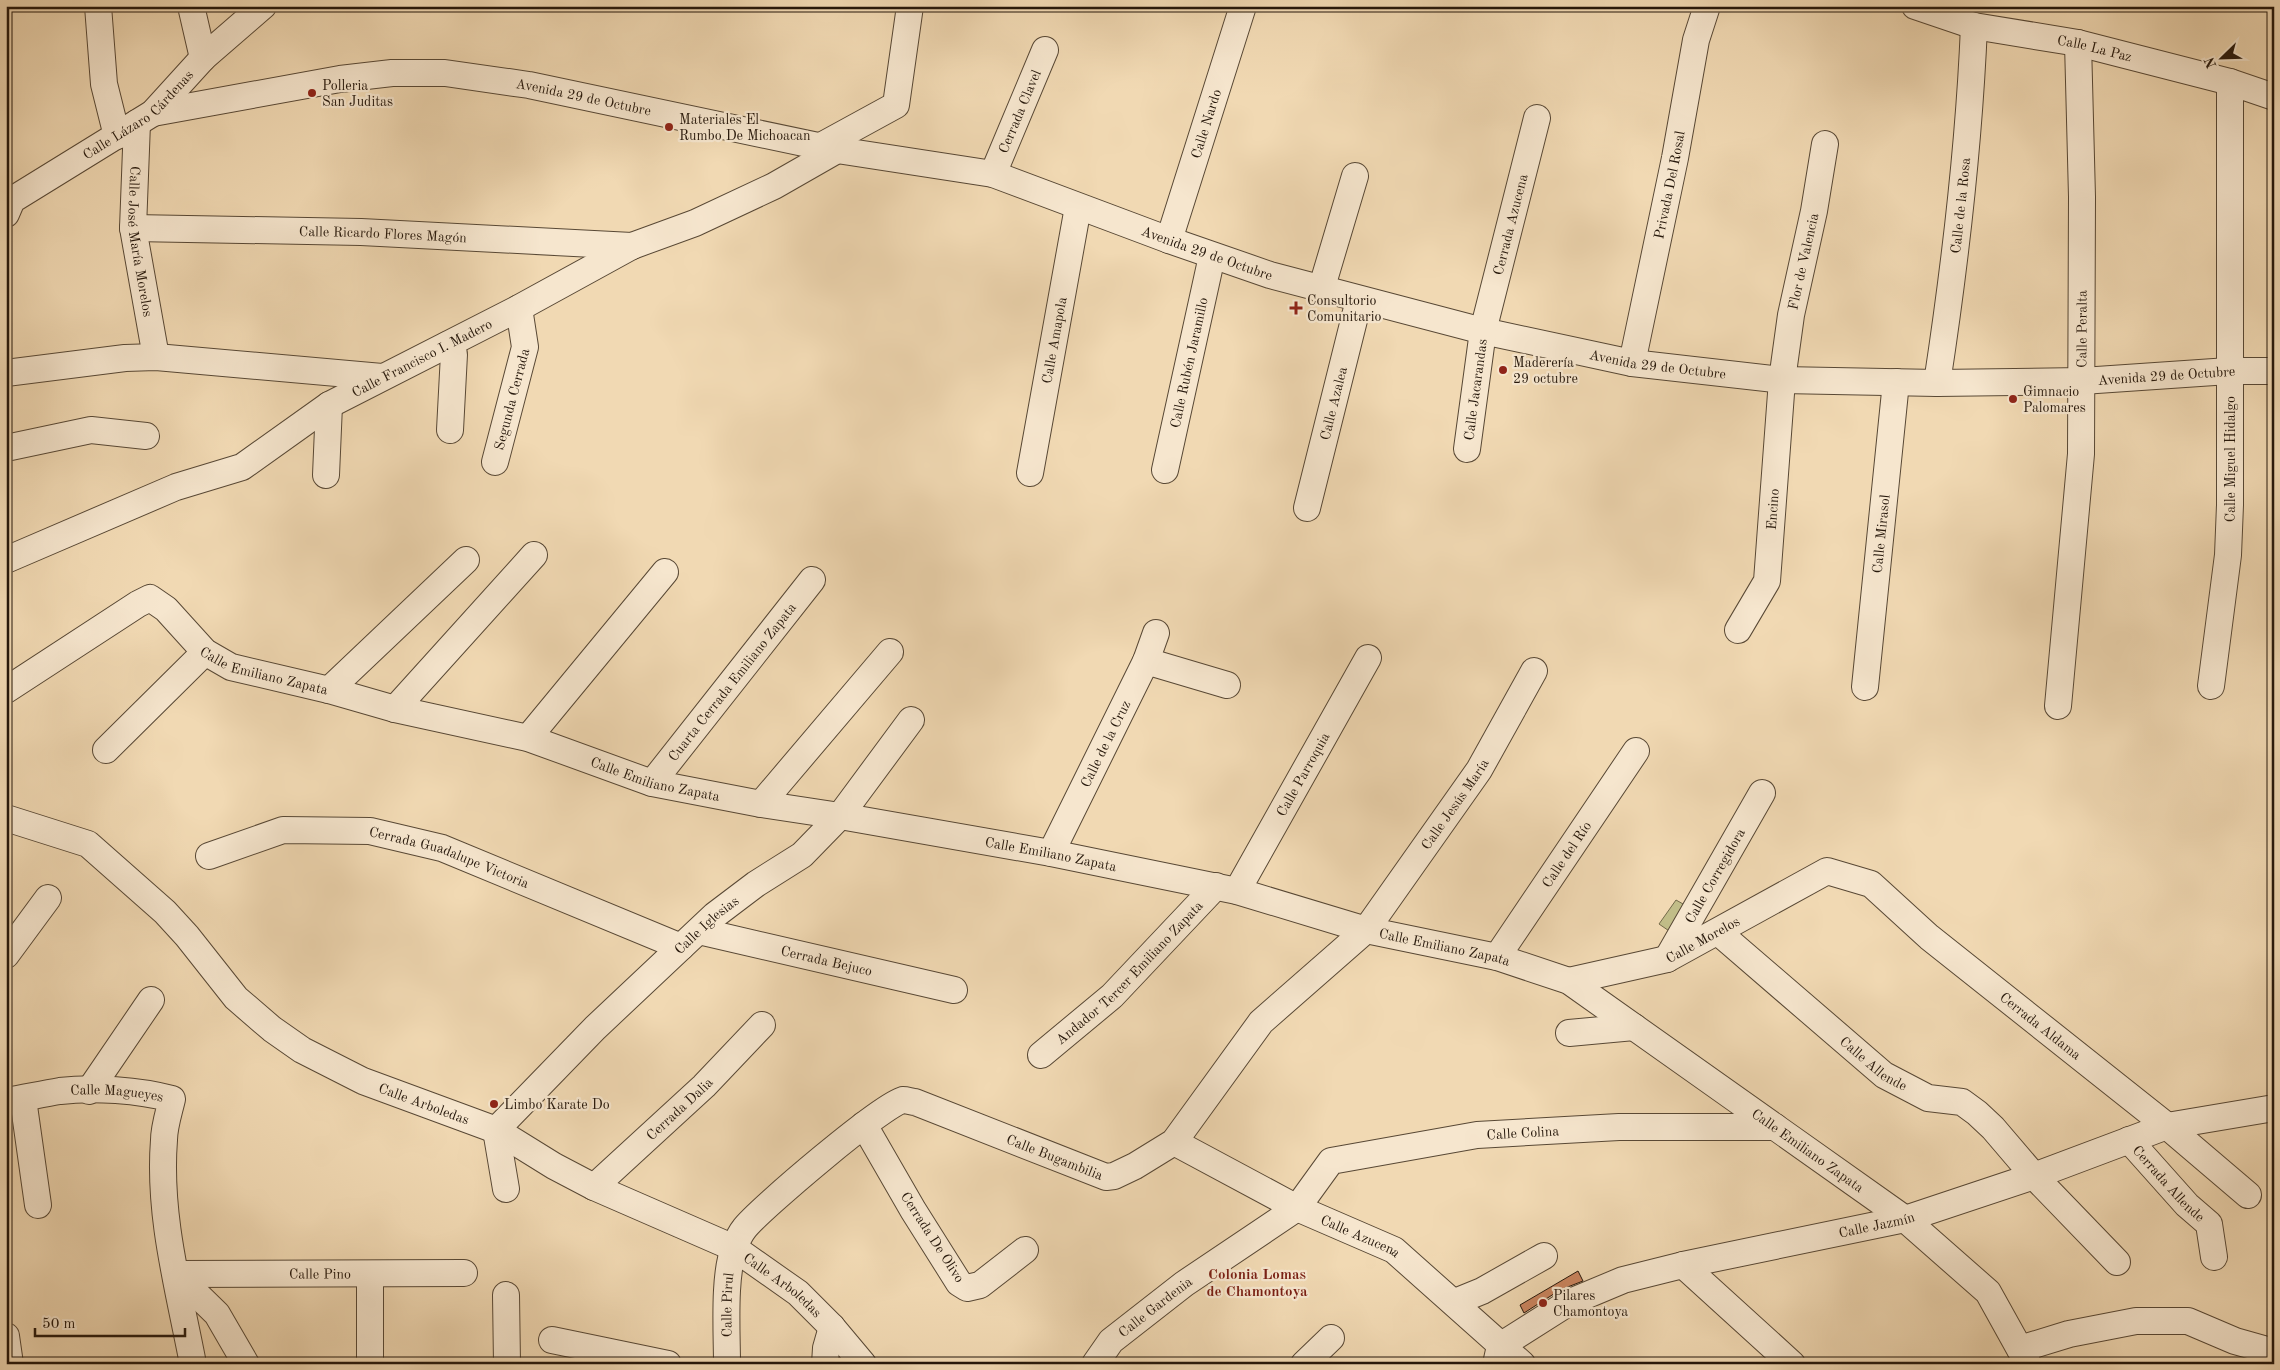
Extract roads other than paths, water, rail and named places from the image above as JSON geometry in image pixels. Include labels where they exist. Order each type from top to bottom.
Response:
[{"type":"street","name":"Calle José María Morelos","points":[[98,6],[104,84],[136,124],[133,228],[156,357]]},
{"type":"street","points":[[191,6],[203,58]]},
{"type":"street","name":"Calle Lázaro Cárdenas","points":[[8,204],[136,124],[203,58],[263,6]]},
{"type":"street","name":"Calle Francisco I. Madero","points":[[6,560],[176,488],[242,467],[329,405],[519,308],[632,246],[695,222],[774,186],[896,105],[910,6]]},
{"type":"street","name":"Calle Nardo","points":[[1169,240],[1243,6]]},
{"type":"street","name":"Privada Del Rosal","points":[[1632,363],[1675,158],[1696,40],[1707,6]]},
{"type":"street","name":"Calle La Paz","points":[[1915,6],[1974,26],[2078,42],[2230,82],[2274,97]]},
{"type":"street","name":"Calle de la Rosa","points":[[1937,383],[1962,198],[1971,103],[1974,26]]},
{"type":"street","name":"Calle Peralta","points":[[2058,706],[2081,454],[2082,197],[2078,42]]},
{"type":"street","name":"Cerrada Clavel","points":[[993,174],[1045,50]]},
{"type":"street","name":"Avenida 29 de Octubre","points":[[136,124],[340,78],[392,73],[445,73],[528,85],[829,148],[993,174],[1212,256],[1321,290],[1483,331],[1632,363],[1782,380],[1937,383],[2082,381],[2229,371],[2274,371]]},
{"type":"street","name":"Calle Miguel Hidalgo","points":[[2211,686],[2228,555],[2230,505],[2230,82]]},
{"type":"street","name":"Cerrada Azucena","points":[[1483,331],[1537,118]]},
{"type":"street","name":"Flor de Valencia","points":[[1782,380],[1791,316],[1814,211],[1825,144]]},
{"type":"street","points":[[1321,290],[1355,176]]},
{"type":"street","name":"Calle Amapola","points":[[1030,473],[1078,207]]},
{"type":"street","name":"Calle Ricardo Flores Magón","points":[[133,228],[361,232],[632,246]]},
{"type":"street","name":"Calle Rubén Jaramillo","points":[[1165,470],[1212,256]]},
{"type":"street","name":"Calle Azalea","points":[[1307,508],[1359,300]]},
{"type":"street","name":"Segunda Cerrada","points":[[495,462],[526,347],[519,308]]},
{"type":"street","name":"Calle Jacarandas","points":[[1467,448],[1483,331]]},
{"type":"street","points":[[447,345],[454,354],[450,430]]},
{"type":"street","points":[[6,373],[125,358],[156,357],[382,378]]},
{"type":"street","name":"Encino","points":[[1738,630],[1767,581],[1782,380]]},
{"type":"street","name":"Calle Mirasol","points":[[1865,687],[1896,382]]},
{"type":"street","points":[[326,475],[329,405]]},
{"type":"street","points":[[6,448],[91,430],[146,436]]},
{"type":"street","points":[[395,709],[534,555]]},
{"type":"street","points":[[329,690],[466,560]]},
{"type":"street","points":[[528,738],[665,572]]},
{"type":"street","name":"Cuarta Cerrada Emiliano Zapata","points":[[652,783],[812,580]]},
{"type":"street","name":"Calle Emiliano Zapata","points":[[6,690],[150,598],[166,609],[205,652],[231,667],[329,690],[395,709],[528,738],[652,783],[761,804],[1051,853],[1226,888],[1366,930],[1497,958],[1569,981],[1905,1219],[1988,1292],[2024,1356],[2068,1334],[2136,1321],[2188,1321],[2234,1341],[2274,1352]]},
{"type":"street","name":"Calle de la Cruz","points":[[1051,853],[1146,661],[1156,634]]},
{"type":"street","points":[[106,750],[205,652]]},
{"type":"street","points":[[761,804],[890,652]]},
{"type":"street","name":"Calle Parroquia","points":[[1226,888],[1368,658]]},
{"type":"street","points":[[1146,661],[1227,685]]},
{"type":"street","name":"Calle Jesús María","points":[[1366,930],[1479,770],[1534,671]]},
{"type":"street","name":"Calle Iglesias","points":[[496,1130],[595,1028],[715,915],[756,884],[802,855],[840,816],[911,720]]},
{"type":"street","name":"Calle del Río","points":[[1497,958],[1636,751]]},
{"type":"street","name":"Calle Corregidora","points":[[1667,959],[1762,793]]},
{"type":"street","name":"Calle Arboledas","points":[[6,818],[88,844],[165,912],[187,936],[236,998],[272,1029],[302,1050],[362,1080],[496,1130],[554,1166],[594,1187],[734,1248],[798,1292],[832,1327],[863,1364]]},
{"type":"street","name":"Cerrada Guadalupe Victoria","points":[[210,856],[283,830],[370,831],[442,848],[690,939]]},
{"type":"street","name":"Calle Morelos","points":[[1569,981],[1667,959],[1827,871]]},
{"type":"street","name":"Cerrada Aldama","points":[[1827,871],[1871,884],[1929,937],[2166,1126],[2248,1195]]},
{"type":"street","name":"Andador Tercer Emiliano Zapata","points":[[1041,1055],[1112,996],[1226,888]]},
{"type":"street","points":[[6,956],[48,898]]},
{"type":"street","name":"Calle Bugambilia","points":[[734,1248],[743,1229],[761,1211],[864,1125],[888,1107],[903,1100],[1106,1177],[1114,1176],[1135,1166],[1174,1142],[1261,1022],[1366,930]]},
{"type":"street","name":"Calle Allende","points":[[1718,932],[1884,1075],[1928,1098],[1962,1102],[1970,1108],[1993,1128],[2034,1176]]},
{"type":"street","name":"Cerrada Bejuco","points":[[690,939],[954,990]]},
{"type":"street","points":[[89,1091],[151,1000]]},
{"type":"street","name":"Cerrada Dalia","points":[[594,1187],[704,1086],[762,1025]]},
{"type":"street","points":[[1569,1032],[1634,1027]]},
{"type":"street","name":"Calle Magueyes","points":[[15,1100],[62,1091],[144,1092],[172,1099],[164,1138],[163,1188],[176,1274],[193,1364]]},
{"type":"street","points":[[15,1100],[38,1205]]},
{"type":"street","name":"Calle Jazmín","points":[[1499,1355],[1568,1303],[1623,1280],[1683,1265],[1905,1219],[2034,1176],[2166,1126],[2274,1108]]},
{"type":"street","name":"Cerrada De Olivo","points":[[864,1125],[913,1210],[959,1283],[967,1288],[974,1288],[1025,1250]]},
{"type":"street","name":"Calle Colina","points":[[1297,1208],[1331,1161],[1477,1135],[1619,1127],[1775,1127]]},
{"type":"street","points":[[496,1130],[506,1189]]},
{"type":"street","name":"Cerrada Allende","points":[[2128,1140],[2187,1205],[2208,1224],[2214,1257]]},
{"type":"street","name":"Calle Azucena","points":[[1174,1142],[1297,1208],[1394,1250],[1455,1302],[1499,1355],[1522,1364]]},
{"type":"street","points":[[2034,1176],[2117,1262]]},
{"type":"street","name":"Calle Gardenia","points":[[1095,1364],[1111,1341],[1184,1284],[1297,1208]]},
{"type":"street","name":"Calle Pirul","points":[[727,1364],[727,1288],[734,1248]]},
{"type":"street","points":[[1455,1302],[1482,1291],[1544,1256]]},
{"type":"street","points":[[1683,1265],[1792,1364]]},
{"type":"street","name":"Calle Pino","points":[[176,1274],[464,1273]]},
{"type":"street","points":[[176,1274],[217,1314],[246,1364]]},
{"type":"street","points":[[370,1274],[370,1364]]},
{"type":"street","points":[[506,1295],[507,1364]]},
{"type":"street","points":[[825,1364],[826,1348],[832,1327]]},
{"type":"street","points":[[6,1336],[10,1364]]},
{"type":"street","points":[[1304,1364],[1331,1338]]},
{"type":"street","points":[[552,1340],[668,1364]]},
{"type":"place","name":"Polleria San Juditas","points":[[312,93]]},
{"type":"place","name":"Materiales El Rumbo De Michoacan","points":[[669,127]]},
{"type":"place","name":"Consultorio Comunitario","points":[[1296,308]]},
{"type":"place","name":"Maderería 29 octubre","points":[[1503,370]]},
{"type":"place","name":"Gimnacio Palomares","points":[[2013,399]]},
{"type":"place","name":"Limbo Karate Do","points":[[494,1104]]},
{"type":"place","name":"Pilares Chamontoya","points":[[1543,1303]]},
{"type":"district","name":"Colonia Lomas de Chamontoya","points":[[1257,1282]]}]
